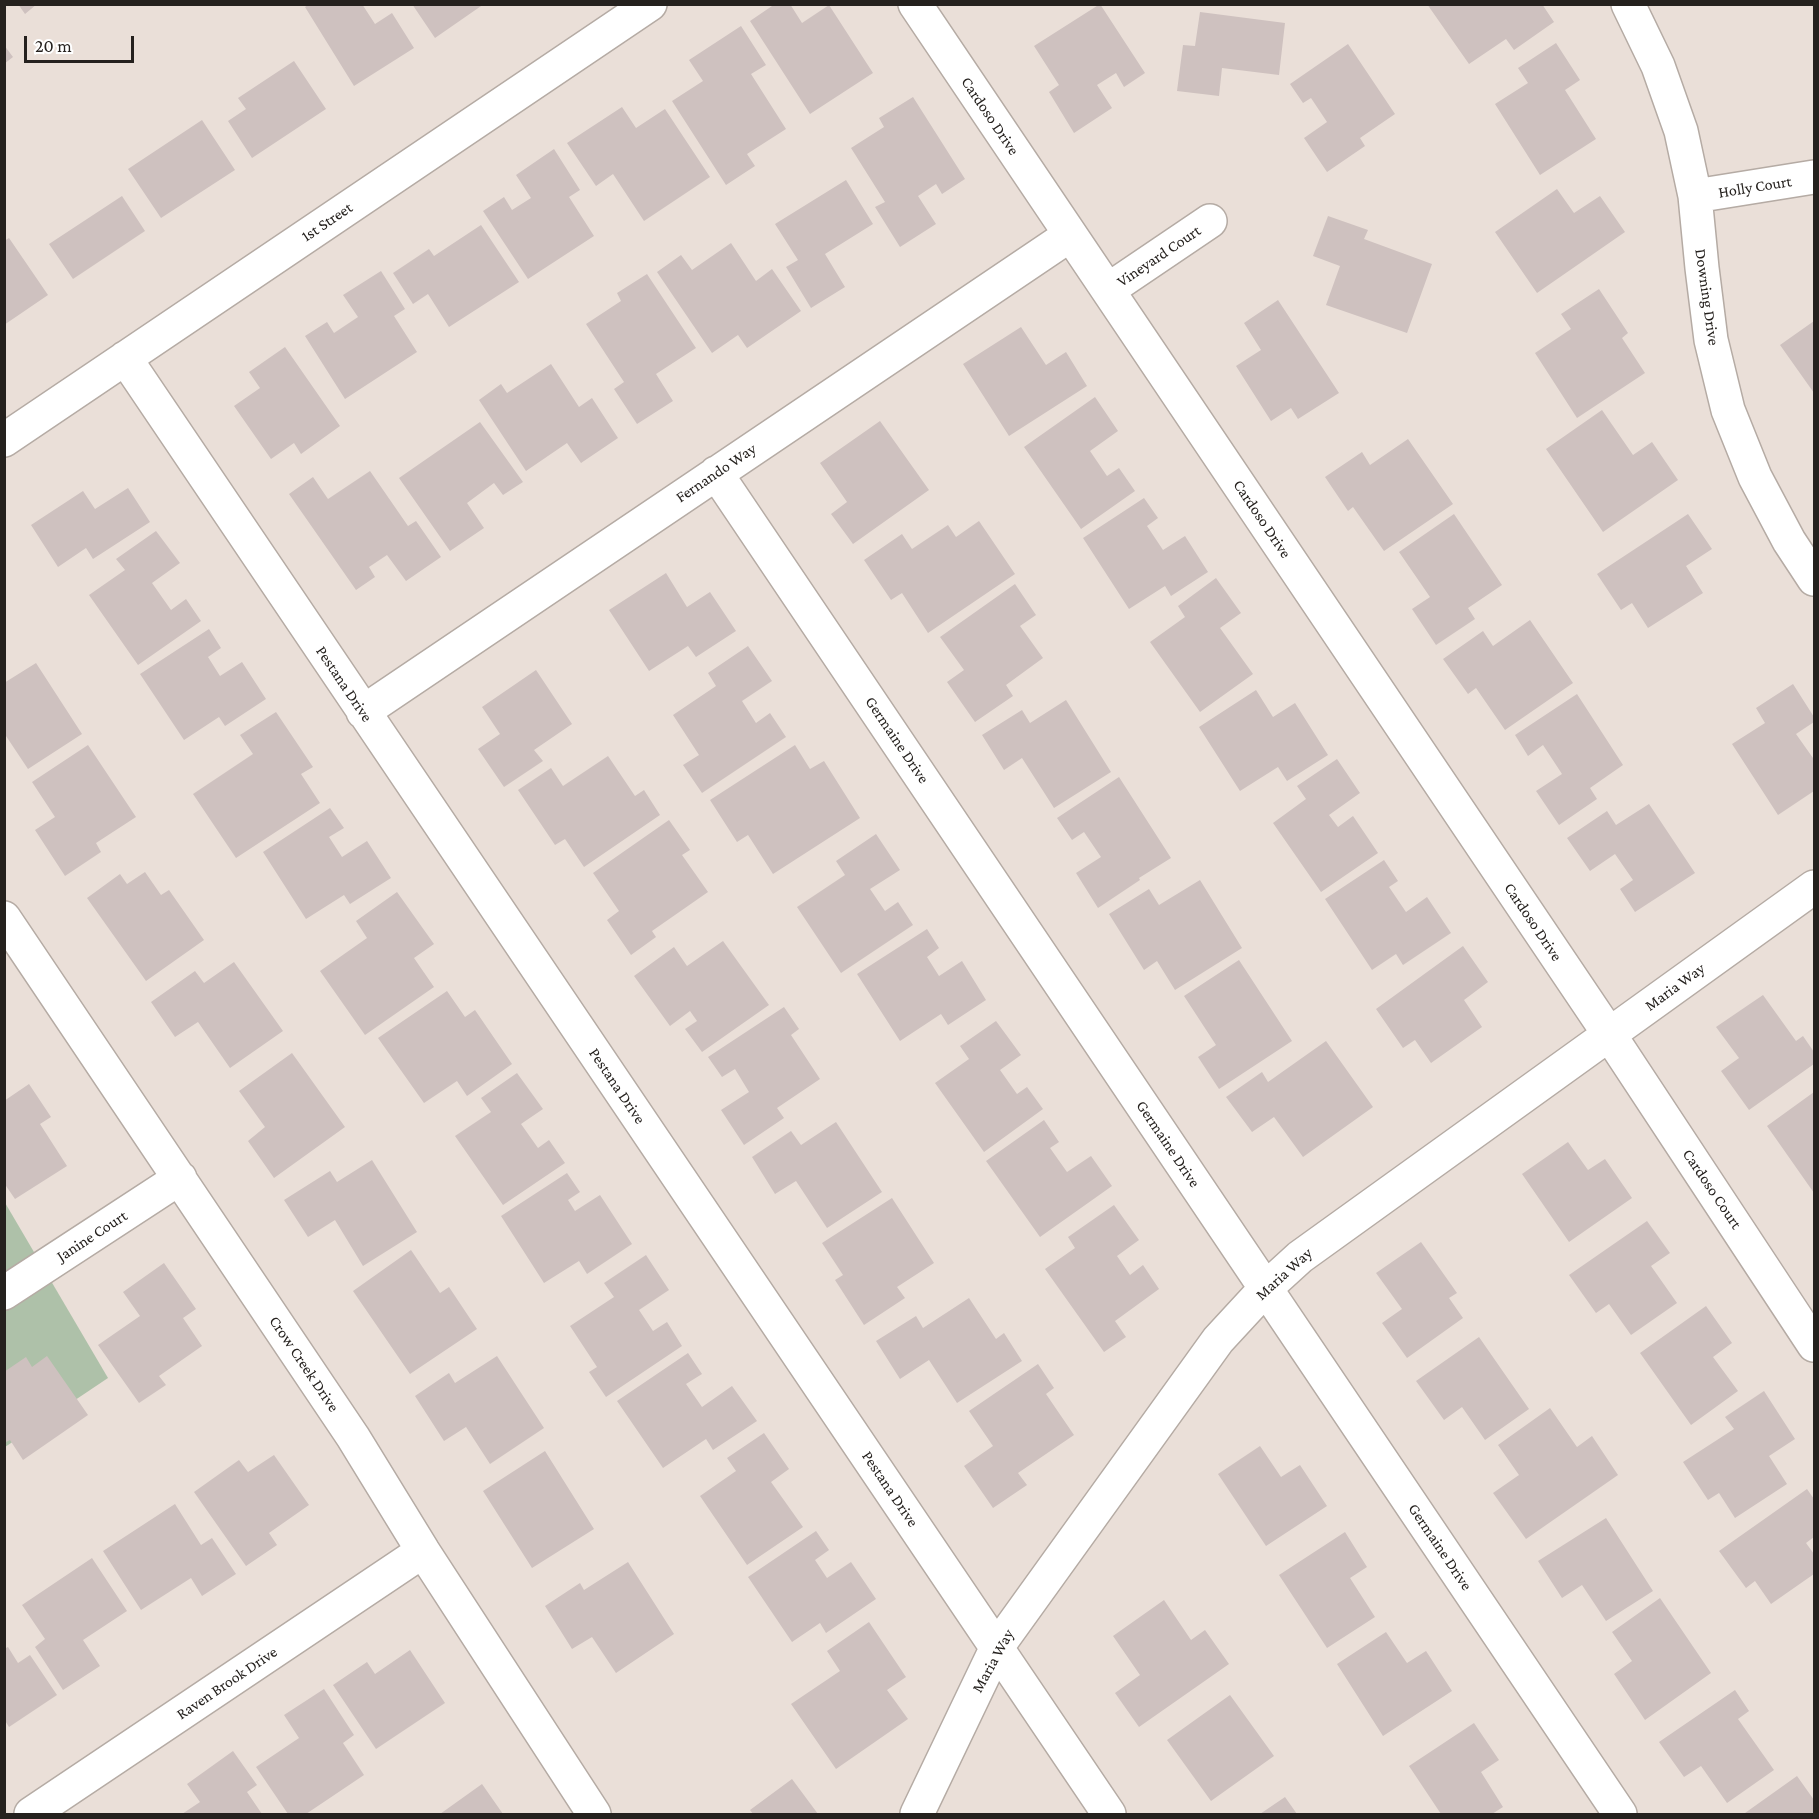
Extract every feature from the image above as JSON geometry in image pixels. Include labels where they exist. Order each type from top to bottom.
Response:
[{"type":"street","name":"1st Street","points":[[4,440],[650,4]]},
{"type":"street","name":"Cardoso Drive","points":[[915,4],[1609,1034]]},
{"type":"street","name":"Downing Drive","points":[[1628,4],[1658,66],[1681,131],[1695,196],[1711,340],[1728,410],[1755,477],[1789,541],[1815,579]]},
{"type":"street","name":"Holly Court","points":[[1695,196],[1815,177]]},
{"type":"street","name":"Vineyard Court","points":[[1108,290],[1210,221]]},
{"type":"street","name":"Fernando Way","points":[[363,712],[1070,235]]},
{"type":"street","name":"Pestana Drive","points":[[125,358],[1109,1815]]},
{"type":"street","name":"Germaine Drive","points":[[716,473],[1620,1815]]},
{"type":"street","name":"Maria Way","points":[[917,1815],[997,1647],[1218,1340],[1266,1288],[1300,1257],[1815,887]]},
{"type":"street","name":"Crow Creek Drive","points":[[4,918],[353,1437],[423,1551],[594,1815]]},
{"type":"street","name":"Cardoso Court","points":[[1609,1034],[1815,1345]]},
{"type":"street","name":"Janine Court","points":[[4,1293],[180,1178]]},
{"type":"street","name":"Raven Brook Drive","points":[[31,1815],[423,1551]]},
{"type":"green space","points":[[4,1201],[108,1378],[5,1447],[4,1447]]},
{"type":"building","points":[[18,4],[37,4],[25,14]]},
{"type":"building","points":[[309,4],[362,4],[375,24],[392,13],[414,48],[354,86],[305,7]]},
{"type":"building","points":[[412,4],[484,4],[435,38]]},
{"type":"building","points":[[775,4],[790,4],[802,23],[829,5],[873,73],[810,114],[750,21]]},
{"type":"building","points":[[1100,4],[1145,73],[1124,87],[1116,73],[1097,85],[1112,108],[1074,133],[1049,92],[1059,85],[1034,46]]},
{"type":"building","points":[[1427,4],[1542,4],[1554,22],[1514,50],[1506,39],[1469,64]]},
{"type":"building","points":[[1200,12],[1285,23],[1279,75],[1222,68],[1219,96],[1177,91],[1183,45],[1195,46]]},
{"type":"building","points":[[741,26],[766,65],[751,74],[786,129],[747,154],[755,166],[726,185],[672,101],[703,81],[689,60]]},
{"type":"building","points":[[1556,43],[1580,80],[1565,90],[1596,139],[1540,175],[1495,104],[1528,83],[1518,68]]},
{"type":"building","points":[[1348,44],[1395,114],[1360,138],[1365,146],[1327,172],[1304,138],[1327,122],[1311,98],[1303,103],[1290,84]]},
{"type":"building","points":[[4,45],[13,57],[4,64]]},
{"type":"building","points":[[294,61],[326,109],[252,158],[228,121],[246,109],[238,98]]},
{"type":"building","points":[[913,97],[965,179],[942,194],[936,184],[918,196],[936,224],[900,247],[875,207],[885,202],[851,148],[884,127],[879,118]]},
{"type":"building","points":[[622,107],[636,128],[665,109],[710,177],[644,221],[613,174],[596,186],[567,143]]},
{"type":"building","points":[[202,120],[235,170],[161,218],[128,169]]},
{"type":"building","points":[[554,149],[580,190],[569,197],[594,236],[528,279],[483,211],[504,197],[512,210],[531,198],[516,175]]},
{"type":"building","points":[[846,180],[873,224],[825,254],[845,287],[811,308],[786,267],[798,260],[775,224]]},
{"type":"building","points":[[1557,189],[1574,213],[1600,196],[1625,232],[1537,293],[1495,232]]},
{"type":"building","points":[[122,196],[145,231],[73,279],[49,244]]},
{"type":"building","points":[[1328,216],[1368,230],[1364,239],[1432,264],[1407,333],[1326,305],[1340,266],[1313,256]]},
{"type":"building","points":[[481,225],[519,282],[449,327],[428,294],[413,304],[393,273],[429,249],[434,256]]},
{"type":"building","points":[[9,238],[48,295],[4,325],[4,241]]},
{"type":"building","points":[[731,243],[756,281],[772,269],[801,311],[747,348],[738,335],[712,353],[657,272],[681,255],[692,270]]},
{"type":"building","points":[[381,271],[405,309],[394,316],[417,352],[345,399],[305,336],[327,322],[334,333],[358,317],[343,295]]},
{"type":"building","points":[[647,274],[696,348],[656,374],[673,401],[637,424],[614,389],[624,382],[586,324],[621,301],[617,293]]},
{"type":"building","points":[[1599,289],[1628,333],[1622,338],[1645,373],[1577,418],[1535,353],[1571,329],[1561,314]]},
{"type":"building","points":[[1278,300],[1339,393],[1298,419],[1291,408],[1271,421],[1236,366],[1261,350],[1244,323]]},
{"type":"building","points":[[1814,321],[1814,393],[1780,345]]},
{"type":"building","points":[[1021,327],[1046,365],[1066,352],[1087,386],[1009,436],[963,364]]},
{"type":"building","points":[[285,347],[340,426],[301,454],[294,443],[271,459],[234,406],[260,388],[249,372]]},
{"type":"building","points":[[551,364],[579,407],[592,398],[618,438],[581,463],[567,443],[526,471],[479,400],[501,384],[507,393]]},
{"type":"building","points":[[1095,397],[1118,431],[1090,451],[1107,476],[1119,468],[1135,491],[1081,529],[1024,447]]},
{"type":"building","points":[[1602,410],[1633,455],[1652,442],[1678,480],[1603,532],[1546,449]]},
{"type":"building","points":[[880,421],[929,490],[853,544],[831,514],[847,502],[820,463]]},
{"type":"building","points":[[480,422],[523,482],[503,495],[494,483],[467,503],[484,528],[450,551],[399,478]]},
{"type":"building","points":[[1408,439],[1453,504],[1384,551],[1353,507],[1348,511],[1325,477],[1362,452],[1370,465]]},
{"type":"building","points":[[370,471],[408,526],[416,521],[441,557],[406,581],[387,555],[369,567],[375,577],[356,590],[289,494],[313,477],[328,499]]},
{"type":"building","points":[[128,488],[150,522],[93,559],[86,548],[58,567],[31,525],[83,491],[95,509]]},
{"type":"building","points":[[1144,498],[1158,518],[1147,526],[1163,550],[1185,536],[1208,572],[1171,596],[1165,586],[1129,609],[1083,538]]},
{"type":"building","points":[[1454,514],[1502,585],[1468,608],[1475,619],[1436,645],[1412,609],[1430,597],[1399,552]]},
{"type":"building","points":[[1688,514],[1712,549],[1686,566],[1703,593],[1648,628],[1632,603],[1621,610],[1597,574]]},
{"type":"building","points":[[979,521],[1015,574],[928,633],[902,593],[891,600],[864,560],[902,534],[912,549],[948,525],[956,537]]},
{"type":"building","points":[[156,531],[180,563],[152,583],[171,610],[186,599],[201,621],[138,665],[89,595],[125,570],[116,559]]},
{"type":"building","points":[[666,573],[687,607],[710,592],[736,631],[696,657],[688,646],[649,671],[609,610]]},
{"type":"building","points":[[1216,578],[1241,613],[1220,628],[1253,674],[1200,712],[1150,642],[1185,617],[1178,606]]},
{"type":"building","points":[[1015,584],[1036,615],[1020,626],[1043,658],[1006,685],[1013,696],[975,722],[947,682],[964,670],[940,637]]},
{"type":"building","points":[[1530,620],[1573,683],[1505,730],[1476,688],[1468,694],[1443,659],[1483,631],[1493,646]]},
{"type":"building","points":[[209,629],[221,648],[208,657],[220,676],[242,662],[266,699],[225,726],[219,717],[184,740],[140,674]]},
{"type":"building","points":[[748,646],[772,681],[742,701],[756,723],[770,713],[786,737],[702,793],[683,765],[699,755],[673,715],[716,686],[708,673]]},
{"type":"building","points":[[36,663],[82,734],[28,769],[4,733],[4,683]]},
{"type":"building","points":[[536,670],[572,724],[534,750],[543,761],[504,787],[478,749],[500,734],[482,707]]},
{"type":"building","points":[[1793,684],[1814,717],[1814,722],[1796,734],[1814,757],[1814,791],[1778,815],[1732,744],[1765,723],[1756,708]]},
{"type":"building","points":[[1256,690],[1273,717],[1295,703],[1328,755],[1287,781],[1278,767],[1240,791],[1199,727]]},
{"type":"building","points":[[1577,694],[1623,765],[1590,788],[1597,799],[1559,825],[1536,791],[1562,774],[1543,745],[1528,756],[1515,735]]},
{"type":"building","points":[[1066,700],[1111,772],[1054,808],[1022,758],[1004,770],[982,735],[1022,710],[1030,723]]},
{"type":"building","points":[[276,712],[313,767],[301,774],[320,803],[236,858],[193,794],[253,754],[240,735]]},
{"type":"building","points":[[88,745],[136,817],[96,843],[101,852],[65,876],[35,830],[55,817],[32,782]]},
{"type":"building","points":[[795,745],[810,769],[824,761],[860,818],[773,874],[748,835],[737,842],[710,800]]},
{"type":"building","points":[[608,756],[635,796],[644,790],[660,815],[584,867],[565,839],[555,845],[518,790],[551,768],[563,786]]},
{"type":"building","points":[[1337,759],[1360,793],[1329,815],[1338,827],[1353,816],[1378,853],[1321,892],[1273,823],[1306,799],[1297,786]]},
{"type":"building","points":[[1119,777],[1171,858],[1098,908],[1076,873],[1101,857],[1084,832],[1072,840],[1057,818]]},
{"type":"building","points":[[1649,804],[1695,873],[1635,912],[1620,889],[1633,880],[1615,854],[1590,871],[1567,838],[1607,811],[1616,825]]},
{"type":"building","points":[[330,808],[344,828],[329,837],[342,857],[367,841],[391,878],[350,904],[344,895],[306,919],[263,852]]},
{"type":"building","points":[[669,820],[690,850],[682,855],[708,892],[652,931],[656,937],[631,955],[607,920],[619,911],[593,873]]},
{"type":"building","points":[[876,834],[900,870],[870,889],[885,911],[898,902],[913,925],[841,973],[797,907],[845,875],[836,861]]},
{"type":"building","points":[[1384,860],[1398,881],[1389,887],[1406,912],[1427,897],[1451,933],[1403,965],[1396,954],[1372,970],[1325,899]]},
{"type":"building","points":[[145,872],[161,895],[169,890],[204,940],[146,981],[87,898],[120,874],[127,884]]},
{"type":"building","points":[[1200,880],[1242,948],[1175,990],[1157,961],[1144,970],[1109,914],[1149,889],[1159,905]]},
{"type":"building","points":[[397,892],[434,944],[414,958],[434,987],[365,1035],[320,971],[367,938],[356,921]]},
{"type":"building","points":[[927,929],[939,948],[927,957],[939,976],[962,961],[986,1000],[948,1025],[941,1014],[900,1041],[857,974]]},
{"type":"building","points":[[723,941],[769,1005],[702,1052],[685,1029],[697,1021],[690,1011],[670,1026],[634,976],[674,947],[687,966]]},
{"type":"building","points":[[1463,946],[1488,982],[1464,1000],[1482,1027],[1431,1063],[1415,1040],[1403,1048],[1376,1009]]},
{"type":"building","points":[[1239,960],[1292,1041],[1219,1089],[1198,1057],[1216,1045],[1184,996]]},
{"type":"building","points":[[234,962],[283,1031],[230,1068],[198,1022],[175,1037],[151,1002],[195,971],[204,983]]},
{"type":"building","points":[[447,991],[465,1017],[475,1010],[512,1064],[467,1096],[457,1081],[424,1103],[378,1038]]},
{"type":"building","points":[[1763,995],[1796,1041],[1803,1036],[1814,1052],[1814,1064],[1749,1110],[1721,1071],[1739,1058],[1716,1027]]},
{"type":"building","points":[[784,1007],[799,1029],[791,1035],[820,1079],[777,1108],[784,1118],[744,1145],[721,1110],[749,1092],[735,1069],[722,1077],[708,1057]]},
{"type":"building","points":[[996,1021],[1021,1055],[1000,1070],[1017,1094],[1027,1087],[1043,1109],[984,1152],[935,1083],[969,1059],[960,1046]]},
{"type":"building","points":[[1326,1041],[1373,1107],[1303,1157],[1274,1117],[1252,1132],[1226,1097],[1262,1072],[1268,1082]]},
{"type":"building","points":[[292,1053],[345,1127],[274,1178],[248,1141],[265,1127],[239,1091]]},
{"type":"building","points":[[517,1073],[543,1109],[521,1124],[538,1148],[549,1140],[565,1163],[503,1205],[455,1136],[491,1112],[481,1098]]},
{"type":"building","points":[[29,1084],[51,1117],[40,1124],[67,1166],[15,1199],[4,1183],[4,1101]]},
{"type":"building","points":[[1814,1092],[1814,1193],[1767,1126]]},
{"type":"building","points":[[1044,1120],[1059,1142],[1050,1148],[1067,1172],[1091,1156],[1112,1186],[1040,1237],[986,1161]]},
{"type":"building","points":[[836,1122],[882,1192],[827,1228],[796,1181],[775,1194],[752,1157],[791,1131],[801,1145]]},
{"type":"building","points":[[1568,1142],[1588,1170],[1605,1159],[1632,1198],[1569,1242],[1522,1174]]},
{"type":"building","points":[[372,1160],[417,1232],[363,1266],[335,1220],[308,1237],[284,1200],[330,1171],[337,1182]]},
{"type":"building","points":[[567,1173],[580,1192],[568,1200],[575,1211],[600,1195],[632,1244],[587,1274],[579,1261],[544,1283],[501,1216]]},
{"type":"building","points":[[892,1198],[934,1263],[897,1287],[905,1298],[864,1325],[835,1280],[843,1275],[822,1243]]},
{"type":"building","points":[[1114,1205],[1139,1240],[1117,1256],[1130,1275],[1143,1265],[1159,1289],[1115,1321],[1126,1337],[1104,1352],[1045,1269],[1075,1248],[1068,1237]]},
{"type":"building","points":[[1647,1221],[1670,1253],[1651,1266],[1677,1303],[1631,1335],[1609,1304],[1596,1313],[1569,1275]]},
{"type":"building","points":[[1421,1242],[1457,1293],[1449,1298],[1463,1318],[1407,1358],[1382,1323],[1402,1309],[1376,1273]]},
{"type":"building","points":[[411,1250],[440,1293],[449,1287],[477,1329],[410,1374],[353,1291]]},
{"type":"building","points":[[646,1255],[669,1290],[639,1310],[653,1331],[667,1322],[682,1346],[606,1397],[589,1372],[597,1367],[570,1326],[614,1297],[604,1283]]},
{"type":"building","points":[[164,1263],[196,1309],[183,1318],[202,1346],[159,1376],[166,1385],[139,1403],[98,1345],[140,1316],[123,1292]]},
{"type":"building","points":[[969,1298],[996,1339],[1004,1333],[1022,1361],[957,1403],[929,1360],[900,1379],[876,1341],[916,1316],[923,1328]]},
{"type":"building","points":[[1706,1306],[1732,1343],[1713,1357],[1738,1391],[1691,1425],[1640,1353]]},
{"type":"building","points":[[1479,1337],[1529,1409],[1485,1440],[1462,1407],[1444,1420],[1416,1381]]},
{"type":"building","points":[[688,1353],[702,1374],[686,1384],[702,1407],[732,1386],[757,1421],[713,1450],[706,1439],[663,1468],[617,1401]]},
{"type":"building","points":[[47,1356],[88,1415],[23,1460],[10,1440],[4,1443],[4,1372],[26,1357],[32,1367]]},
{"type":"building","points":[[497,1356],[544,1428],[490,1464],[466,1427],[444,1441],[415,1396],[449,1373],[455,1383]]},
{"type":"building","points":[[1038,1364],[1054,1388],[1046,1394],[1074,1435],[1018,1473],[1027,1485],[993,1508],[964,1466],[993,1446],[969,1411]]},
{"type":"building","points":[[1764,1391],[1795,1439],[1769,1456],[1787,1484],[1735,1518],[1719,1493],[1708,1500],[1683,1462],[1734,1429],[1725,1417]]},
{"type":"building","points":[[1550,1408],[1577,1447],[1592,1436],[1618,1475],[1526,1539],[1493,1493],[1519,1475],[1498,1445]]},
{"type":"building","points":[[764,1433],[789,1469],[771,1482],[803,1527],[747,1565],[700,1496],[736,1471],[727,1458]]},
{"type":"building","points":[[1260,1446],[1281,1477],[1300,1465],[1327,1506],[1266,1546],[1218,1474]]},
{"type":"building","points":[[545,1451],[594,1529],[532,1568],[483,1491]]},
{"type":"building","points":[[274,1455],[309,1505],[269,1533],[277,1545],[246,1566],[194,1492],[239,1460],[248,1472]]},
{"type":"building","points":[[1807,1489],[1814,1499],[1814,1537],[1806,1543],[1814,1554],[1814,1574],[1771,1604],[1755,1581],[1746,1588],[1719,1551]]},
{"type":"building","points":[[175,1504],[201,1545],[212,1538],[236,1574],[202,1596],[191,1578],[141,1610],[103,1551]]},
{"type":"building","points":[[1606,1518],[1653,1591],[1606,1621],[1582,1585],[1562,1598],[1538,1561]]},
{"type":"building","points":[[816,1531],[829,1550],[815,1560],[827,1578],[851,1562],[876,1599],[826,1633],[820,1623],[792,1642],[748,1577]]},
{"type":"building","points":[[1345,1532],[1367,1567],[1350,1578],[1375,1617],[1327,1648],[1279,1575]]},
{"type":"building","points":[[92,1558],[127,1611],[83,1640],[100,1666],[63,1690],[35,1647],[45,1639],[22,1605]]},
{"type":"building","points":[[628,1562],[674,1634],[616,1673],[592,1637],[572,1649],[545,1606],[580,1583],[584,1590]]},
{"type":"building","points":[[1660,1598],[1711,1673],[1645,1720],[1614,1674],[1632,1661],[1612,1632]]},
{"type":"building","points":[[1164,1600],[1191,1640],[1205,1630],[1229,1664],[1139,1727],[1115,1693],[1140,1675],[1113,1636]]},
{"type":"building","points":[[869,1622],[906,1677],[887,1690],[908,1719],[836,1769],[791,1704],[840,1671],[827,1651]]},
{"type":"building","points":[[1386,1632],[1407,1663],[1426,1651],[1452,1691],[1383,1736],[1337,1664]]},
{"type":"building","points":[[8,1647],[18,1663],[30,1655],[57,1695],[9,1727],[4,1719],[4,1649]]},
{"type":"building","points":[[410,1650],[445,1703],[376,1749],[333,1685],[367,1662],[375,1674]]},
{"type":"building","points":[[324,1689],[354,1735],[343,1743],[364,1775],[306,1814],[288,1814],[256,1767],[299,1738],[284,1715]]},
{"type":"building","points":[[1735,1690],[1749,1711],[1738,1719],[1774,1770],[1727,1803],[1701,1766],[1684,1777],[1659,1742]]},
{"type":"building","points":[[1230,1695],[1274,1756],[1211,1801],[1167,1740]]},
{"type":"building","points":[[1474,1723],[1499,1760],[1481,1772],[1503,1807],[1492,1814],[1441,1814],[1409,1766]]},
{"type":"building","points":[[233,1751],[257,1785],[247,1792],[262,1814],[182,1814],[200,1802],[187,1784]]},
{"type":"building","points":[[1797,1776],[1814,1800],[1814,1814],[1745,1813]]},
{"type":"building","points":[[792,1779],[818,1814],[753,1814],[750,1810]]},
{"type":"building","points":[[482,1784],[503,1814],[440,1814]]},
{"type":"building","points":[[1285,1797],[1297,1814],[1260,1814]]}]
